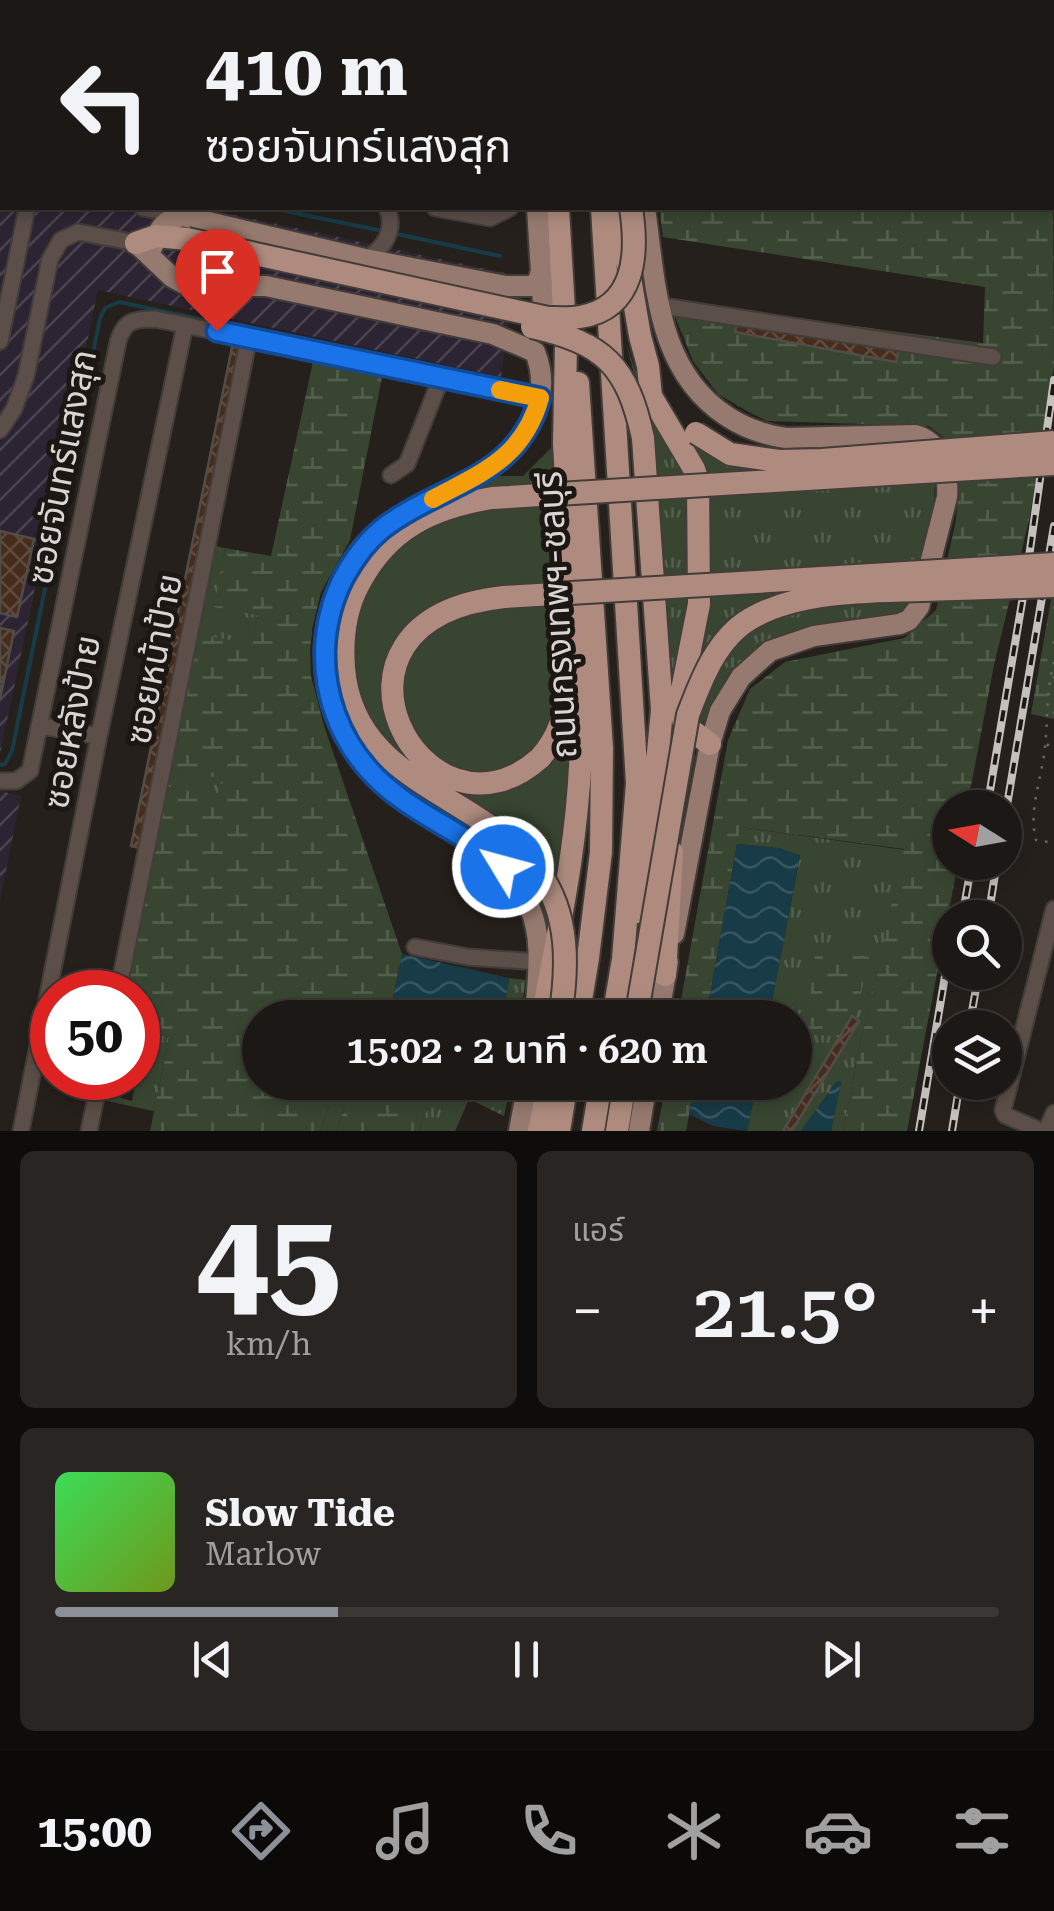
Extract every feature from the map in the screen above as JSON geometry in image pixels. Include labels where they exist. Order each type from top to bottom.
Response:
[{"type":"highway","points":[[542,1000],[572,856],[581,736],[565,470],[566,345],[558,210]]},
{"type":"highway","name":"ถนนกรุงเทพฯ-ชลบุรี","points":[[567,210],[602,748],[601,852],[581,1000]]},
{"type":"highway","name":"ถนนกรุงเทพฯ-ชลบุรี","points":[[602,210],[637,782],[624,958],[616,1000]]},
{"type":"highway","points":[[618,210],[648,366],[650,396],[698,480],[700,604],[680,700],[684,725],[710,744]]},
{"type":"highway","points":[[148,246],[184,227],[548,318],[578,318],[600,312],[620,296],[634,262],[632,210]]},
{"type":"highway","points":[[220,286],[209,276],[214,264],[225,260],[240,262],[559,334],[593,348],[621,374],[636,404],[643,438],[662,710],[672,754],[665,975]]},
{"type":"highway","points":[[648,366],[672,410],[696,433],[730,454],[778,461],[822,460],[1054,442]]},
{"type":"highway","points":[[562,1000],[563,934],[554,897],[538,870],[498,832],[420,784],[393,762],[367,733],[348,693],[344,660],[348,612],[363,575],[384,546],[436,512],[492,498],[1054,464]]},
{"type":"highway","points":[[565,470],[561,535],[567,641],[567,696],[555,738],[540,758],[521,773],[478,782],[440,773],[406,741],[397,722],[394,676],[405,647],[429,620],[470,602],[504,597],[1054,564]]},
{"type":"highway","points":[[639,1000],[688,715],[704,674],[732,634],[748,620],[768,611],[843,592],[1054,586]]},
{"type":"highway","points":[[624,958],[645,889],[662,710]]},
{"type":"highway","points":[[539,1131],[545,1100]]},
{"type":"highway","points":[[558,1131],[564,1100]]},
{"type":"highway","points":[[593,1131],[599,1100]]},
{"type":"highway","points":[[617,1131],[622,1100]]},
{"type":"main road","points":[[515,342],[532,339],[544,306],[537,210]]},
{"type":"main road","points":[[645,210],[660,306],[672,353],[701,397],[738,423],[773,436],[925,438],[934,444],[948,483],[915,614],[900,624],[814,636],[770,651],[750,666],[732,688],[710,744],[661,1000]]},
{"type":"main road","points":[[184,227],[524,288],[538,282],[542,266]]},
{"type":"main road","points":[[148,246],[172,277],[188,286],[266,286],[493,334],[535,352],[541,366],[540,398],[526,432],[496,464],[400,517],[370,540],[349,568],[333,602],[326,637],[325,675],[333,711],[358,758],[389,790],[471,841],[503,867],[531,910],[536,926],[539,1000]]},
{"type":"main road","points":[[520,1131],[525,1100]]},
{"type":"main road","points":[[639,1131],[644,1100]]},
{"type":"street","points":[[0,341],[4,296],[26,210]]},
{"type":"street","points":[[148,210],[184,227]]},
{"type":"street","points":[[365,259],[385,243],[390,228],[388,210]]},
{"type":"street","points":[[446,210],[490,218],[506,210]]},
{"type":"street","points":[[0,430],[14,408],[26,376],[50,259],[60,240],[78,232],[148,246]]},
{"type":"street","points":[[669,307],[992,356]]},
{"type":"street","name":"ซอยจันทร์แสงสุก","points":[[0,781],[16,781],[30,771],[120,334],[132,320],[155,319],[540,398]]},
{"type":"street","name":"ซอยหลังป้าย","points":[[21,1131],[185,325]]},
{"type":"street","name":"ซอยหน้าป้าย","points":[[122,970],[249,337]]},
{"type":"street","points":[[391,475],[408,464],[441,378]]},
{"type":"street","points":[[40,726],[99,736]]},
{"type":"street","points":[[1054,909],[1004,1110],[1012,1120],[1044,1131],[1054,1113]]},
{"type":"street","points":[[415,948],[468,957],[540,962]]},
{"type":"street","points":[[90,1131],[96,1100]]},
{"type":"path","points":[[1054,662],[1048,681],[1046,743],[1032,825],[1036,840],[1054,843]]},
{"type":"path","points":[[1046,743],[1054,750]]},
{"type":"shaded area","points":[[0,210],[212,210],[515,275],[501,377],[98,290],[0,754]]},
{"type":"shaded area","points":[[0,791],[21,796],[0,900]]},
{"type":"green space","points":[[659,210],[1053,210],[1054,367],[1030,516],[994,665],[970,790],[932,790],[932,880],[955,880],[951,900],[932,900],[934,990],[907,1131],[843,1131],[904,849],[740,827],[709,1000],[681,1000],[728,740],[750,689],[785,662],[904,638],[936,610],[956,520],[959,482],[943,437],[929,426],[767,421],[718,394],[693,361],[672,302],[983,343],[985,287],[663,237]]},
{"type":"green space","points":[[626,343],[642,390],[687,475],[694,605],[675,706],[695,756],[681,831],[669,671],[638,390]]},
{"type":"green space","points":[[313,362],[382,377],[350,540],[321,592],[310,651],[311,676],[324,726],[402,954],[393,1000],[242,1000],[242,1100],[332,1100],[320,1131],[150,1131],[156,1100],[160,1100],[169,1037],[160,1035],[160,970],[124,970],[162,786],[217,796],[222,779],[166,766],[192,633],[252,644],[258,615],[214,607],[225,548],[271,556]]},
{"type":"green space","points":[[682,435],[717,457],[752,469],[935,476],[924,548],[908,602],[900,613],[874,622],[766,642],[727,677],[703,723],[695,715],[689,693],[705,632]]},
{"type":"green space","points":[[555,444],[552,539],[559,680],[546,728],[532,749],[545,764],[574,720],[572,796],[546,956],[544,917],[530,882],[515,862],[455,817],[397,782],[373,760],[362,747],[336,691],[370,549],[494,476],[523,476]]},
{"type":"green space","points":[[210,545],[225,548],[215,606],[258,615],[252,645],[192,633]]},
{"type":"green space","points":[[1054,582],[1054,719],[1031,714]]},
{"type":"green space","points":[[166,766],[222,778],[218,797],[162,786]]},
{"type":"green space","points":[[739,827],[905,850],[843,1131],[831,1131],[841,1082],[837,1081],[801,1131],[747,1131],[753,1100],[812,1100],[812,1000],[772,1000],[800,856],[779,848],[737,844]]},
{"type":"green space","points":[[816,947],[869,957],[851,1039],[812,1034],[810,1000]]},
{"type":"green space","points":[[509,978],[526,980],[523,1000],[506,1000]]},
{"type":"green space","points":[[160,1035],[169,1037],[160,1081]]},
{"type":"green space","points":[[102,1100],[128,1100],[156,1100],[154,1111]]},
{"type":"green space","points":[[332,1100],[348,1100],[336,1131],[320,1131]]},
{"type":"green space","points":[[348,1100],[430,1100],[419,1131],[336,1131]]},
{"type":"green space","points":[[430,1100],[469,1100],[455,1131],[419,1131]]},
{"type":"green space","points":[[471,1100],[507,1100],[504,1116]]},
{"type":"green space","points":[[663,1100],[692,1100],[686,1131],[657,1131]]},
{"type":"water","points":[[737,844],[779,848],[800,855],[772,1000],[709,1000]]},
{"type":"water","points":[[402,954],[509,978],[506,1000],[393,1000]]},
{"type":"water","points":[[837,1081],[841,1081],[831,1131],[801,1131]]},
{"type":"water","points":[[692,1100],[753,1100],[747,1131],[713,1126],[689,1114]]},
{"type":"building","points":[[738,317],[899,347],[896,362],[735,332]]},
{"type":"building","points":[[232,347],[241,348],[140,848],[131,846]]},
{"type":"building","points":[[0,531],[34,539],[17,617],[0,613]]},
{"type":"building","points":[[0,628],[14,631],[0,699]]},
{"type":"building","points":[[852,1016],[859,1021],[812,1098],[812,1083]]},
{"type":"building","points":[[802,1100],[811,1100],[792,1131],[783,1131]]},
{"type":"waterway","points":[[280,210],[383,231]]},
{"type":"waterway","points":[[392,233],[500,256]]},
{"type":"waterway","points":[[0,765],[5,764],[12,751],[105,308],[119,302],[382,357]]},
{"type":"railway","points":[[990,790],[1054,380]]},
{"type":"railway","points":[[1010,790],[1054,526]]},
{"type":"railway","points":[[965,900],[969,880]]},
{"type":"railway","points":[[991,900],[994,880]]},
{"type":"railway","points":[[919,1131],[943,990]]},
{"type":"railway","points":[[972,1010],[976,990]]},
{"type":"railway","points":[[952,1131],[957,1100]]},
{"type":"slow traffic","points":[[433,499],[496,464],[526,432],[540,398],[500,390]]},
{"type":"route","points":[[217,331],[540,398],[526,432],[496,464],[400,517],[370,540],[341,584],[328,618],[326,637],[325,675],[333,711],[358,758],[389,790],[471,841],[503,867]]}]
